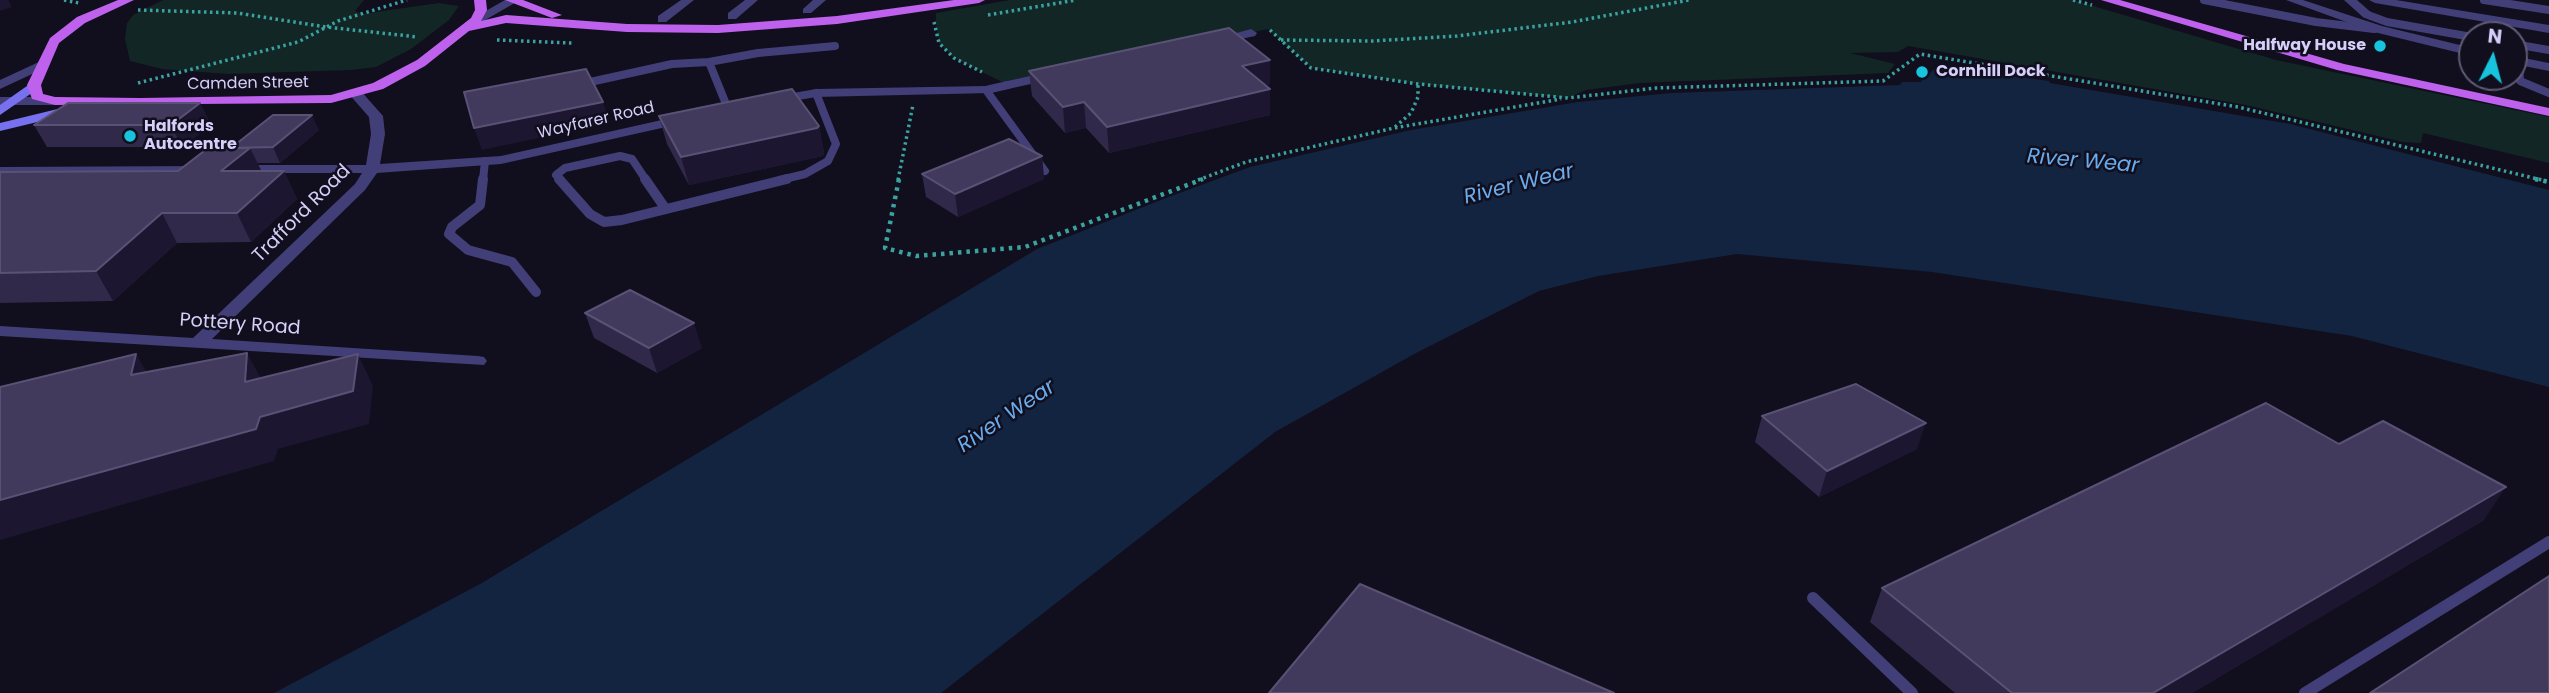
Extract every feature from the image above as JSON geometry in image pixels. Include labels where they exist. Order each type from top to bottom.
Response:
[{"type":"main road","points":[[476,20],[481,10],[480,0]]},
{"type":"main road","points":[[512,0],[590,24]]},
{"type":"main road","points":[[460,32],[506,19],[663,30],[730,29],[836,20],[979,0]]},
{"type":"main road","points":[[2107,0],[2342,67],[2549,112]]},
{"type":"main road","points":[[0,111],[34,85],[54,41],[65,31],[124,3]]},
{"type":"main road","name":"Camden Street","points":[[55,101],[309,101],[355,93],[410,70],[476,20]]},
{"type":"main road","points":[[34,85],[37,96],[55,101]]},
{"type":"main road","name":"Camden Street","points":[[0,127],[80,108],[140,102]]},
{"type":"street","points":[[476,20],[512,0]]},
{"type":"street","points":[[662,19],[688,0]]},
{"type":"street","points":[[732,16],[752,0]]},
{"type":"street","points":[[807,11],[820,0]]},
{"type":"street","points":[[2292,0],[2378,29],[2458,49]]},
{"type":"street","points":[[2350,0],[2368,15]]},
{"type":"street","points":[[2375,0],[2549,29]]},
{"type":"street","points":[[1197,44],[1251,33]]},
{"type":"street","points":[[2528,63],[2549,67]]},
{"type":"street","points":[[0,85],[41,65]]},
{"type":"street","points":[[1008,85],[1062,74]]},
{"type":"street","points":[[762,102],[816,93],[986,90]]},
{"type":"street","name":"Trafford Road","points":[[197,344],[360,187],[372,169],[378,134],[376,116],[355,93]]},
{"type":"street","points":[[0,101],[55,101]]},
{"type":"street","name":"Wayfarer Road","points":[[0,172],[372,169],[501,160],[734,108]]},
{"type":"street","name":"Pottery Road","points":[[0,331],[478,361]]},
{"type":"lane","points":[[2204,0],[2245,4],[2316,22],[2378,29]]},
{"type":"lane","points":[[2484,0],[2549,10]]},
{"type":"lane","points":[[2368,15],[2387,22],[2458,35]]},
{"type":"lane","points":[[576,85],[671,64],[709,62],[758,53],[835,46]]},
{"type":"lane","points":[[2528,46],[2549,50]]},
{"type":"lane","points":[[709,62],[734,108]]},
{"type":"lane","points":[[2528,84],[2549,93]]},
{"type":"lane","points":[[1008,85],[986,90],[1045,171]]},
{"type":"lane","points":[[665,208],[632,159],[620,156],[565,168],[556,175],[590,214],[604,222],[622,220],[805,174],[828,161],[836,144],[816,93]]},
{"type":"lane","points":[[485,161],[480,205],[452,227],[449,234],[468,250],[512,262],[536,292]]},
{"type":"lane","points":[[2305,693],[2549,542]]},
{"type":"lane","points":[[1813,598],[1912,693]]},
{"type":"path","points":[[129,86],[298,42],[338,21],[407,0]]},
{"type":"path","points":[[982,16],[1076,0]]},
{"type":"path","points":[[1281,40],[1372,41],[1457,36],[1572,22],[1689,0]]},
{"type":"path","points":[[124,3],[237,13],[326,27],[418,37]]},
{"type":"path","points":[[1251,33],[1268,29],[1311,68],[1418,84],[1567,98]]},
{"type":"path","points":[[916,90],[885,248],[916,256],[1025,247],[1246,162],[1395,128],[1567,98],[1656,88],[1883,80],[1900,71],[1920,54],[2238,107],[2549,182]]},
{"type":"path","points":[[1395,128],[1410,113],[1418,97],[1418,84]]},
{"type":"green space","points":[[163,0],[364,0],[355,11],[362,14],[439,3],[459,6],[449,20],[411,49],[376,67],[228,74],[162,69],[130,61],[125,39],[127,23],[133,15]]},
{"type":"green space","points":[[1010,0],[2073,0],[2276,60],[2549,117],[2549,163],[2423,133],[2421,143],[2403,142],[2246,105],[1908,46],[1898,52],[1850,53],[1895,64],[1888,73],[1640,83],[1586,90],[1568,98],[1418,84],[1311,68],[1268,29],[1008,85],[954,58],[939,43],[936,13]]},
{"type":"water","name":"River Wear","points":[[1938,66],[2049,81],[2290,124],[2549,190],[2549,387],[2352,336],[1932,272],[1737,254],[1598,276],[1539,291],[1416,353],[1275,432],[941,693],[274,693],[480,584],[1037,249],[1166,198],[1250,167],[1411,130],[1578,102],[1671,93],[1900,85],[1902,82],[1922,82],[1921,80]]},
{"type":"building","points":[[1229,28],[1270,60],[1242,66],[1270,89],[1107,127],[1084,102],[1063,107],[1029,71]]},
{"type":"building","points":[[586,69],[603,102],[474,128],[464,92]]},
{"type":"building","points":[[792,89],[819,126],[817,128],[681,157],[659,116]]},
{"type":"building","points":[[68,103],[200,103],[171,125],[34,125]]},
{"type":"building","points":[[273,115],[312,115],[273,147],[231,148]]},
{"type":"building","points":[[1009,139],[1042,156],[955,194],[922,174]]},
{"type":"building","points":[[208,148],[250,148],[221,171],[284,171],[237,213],[162,213],[96,271],[0,273],[0,172],[178,171]]},
{"type":"building","points":[[630,290],[694,323],[649,348],[585,313]]},
{"type":"building","points":[[247,353],[245,382],[358,354],[353,391],[260,417],[256,429],[0,500],[0,387],[136,354],[131,375]]},
{"type":"building","points":[[1856,384],[1926,423],[1827,471],[1762,416]]},
{"type":"building","points":[[2266,403],[2339,444],[2383,421],[2506,487],[2153,693],[2012,693],[1882,588]]},
{"type":"building","points":[[2549,576],[2549,693],[2370,693]]},
{"type":"building","points":[[1360,584],[1614,693],[1269,693]]},
{"type":"place","name":"Halfway House","points":[[2380,46]]},
{"type":"place","name":"Cornhill Dock","points":[[1922,72]]},
{"type":"place","name":"Halfords Autocentre","points":[[130,136]]}]
